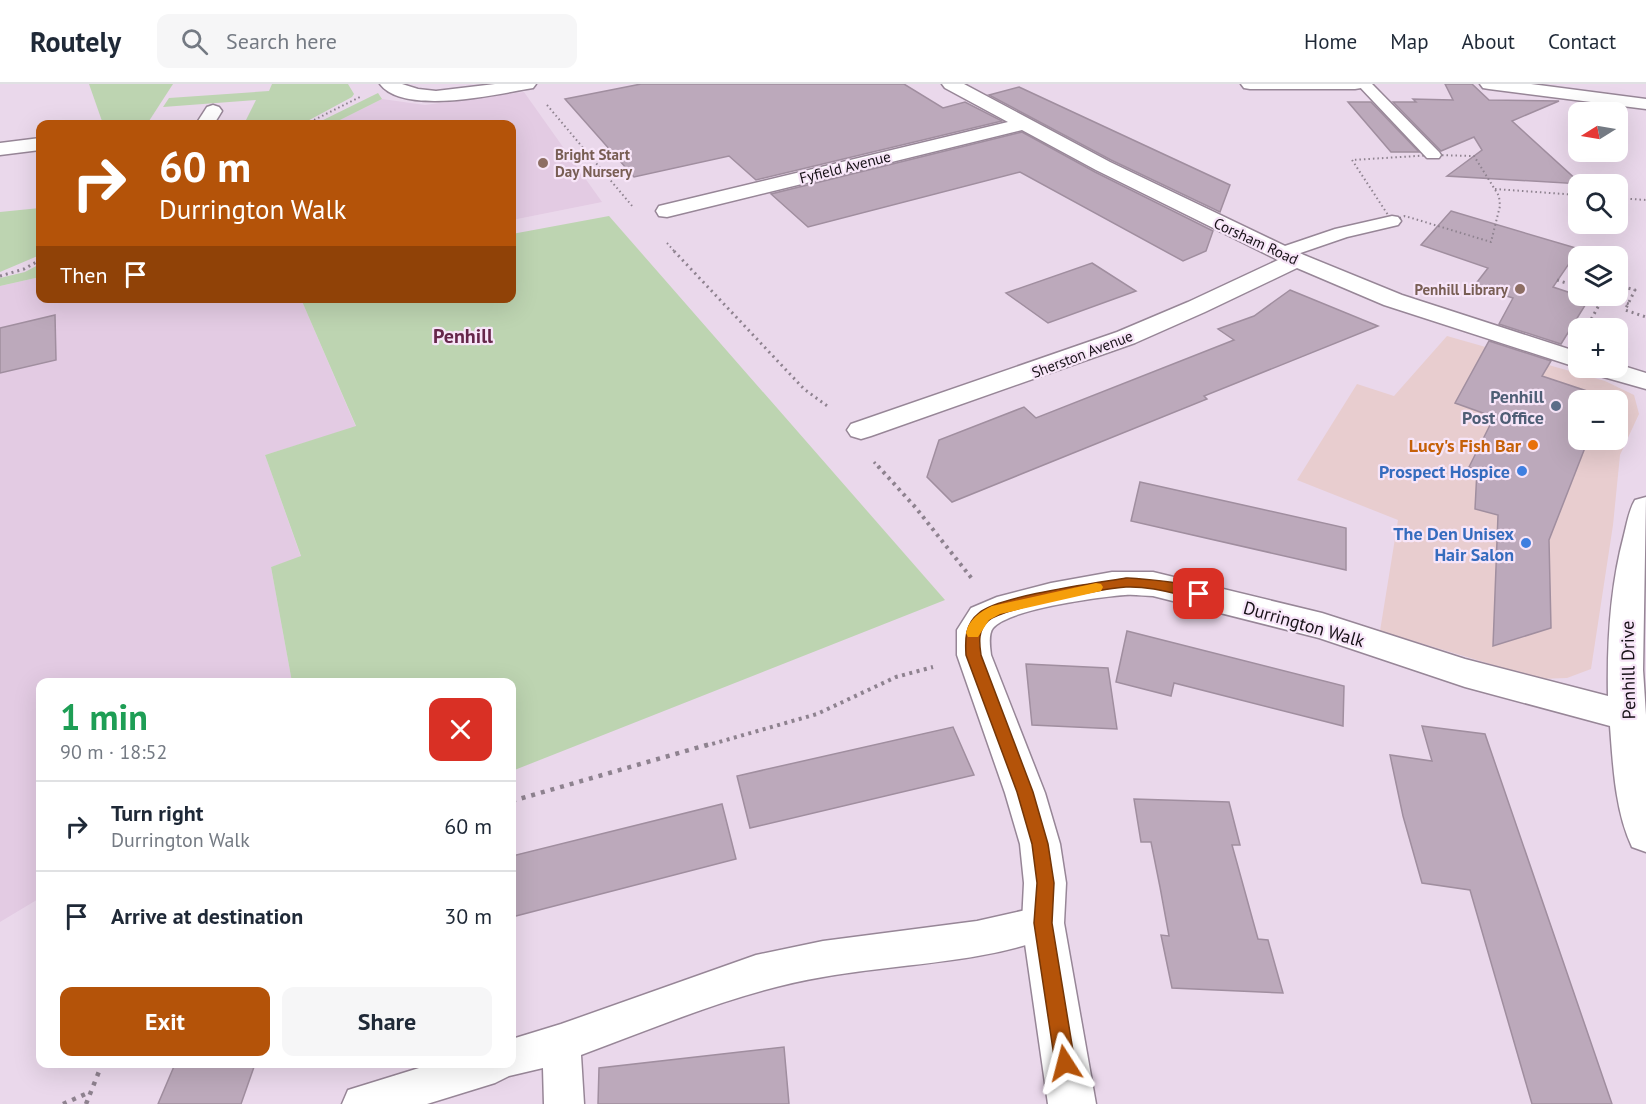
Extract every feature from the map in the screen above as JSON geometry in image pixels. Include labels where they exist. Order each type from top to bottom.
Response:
[{"type":"street","points":[[390,85],[409,93],[431,96],[527,84]]},
{"type":"street","name":"Corsham Road","points":[[951,84],[1023,124],[1289,257],[1393,300],[1568,357]]},
{"type":"street","points":[[1250,84],[1354,84]]},
{"type":"street","points":[[1489,84],[1646,104]]},
{"type":"street","name":"Fyfield Avenue","points":[[667,211],[1023,124]]},
{"type":"street","points":[[0,149],[36,144]]},
{"type":"street","name":"Sherston Avenue","points":[[861,429],[1024,375],[1133,334],[1204,304],[1289,257]]},
{"type":"street","points":[[1628,376],[1646,381]]},
{"type":"street","name":"Penhill Drive","points":[[1646,507],[1637,539],[1626,615],[1628,716],[1646,834]]},
{"type":"street","name":"Durrington Walk","points":[[974,655],[972,639],[974,628],[984,616],[996,609],[1126,582],[1153,584],[1322,626],[1465,673],[1628,716]]},
{"type":"street","points":[[974,655],[1025,792],[1040,844],[1046,883],[1043,923],[1072,1104]]},
{"type":"lane","points":[[1364,84],[1433,155]]},
{"type":"lane","points":[[1289,257],[1341,233],[1392,221]]},
{"type":"lane","points":[[516,1057],[561,1043],[756,973],[823,959],[977,938],[1043,923]]},
{"type":"lane","points":[[561,1043],[564,1104]]},
{"type":"lane","points":[[362,1104],[482,1068]]},
{"type":"path","points":[[314,120],[370,92],[390,85]]},
{"type":"path","points":[[1433,155],[1474,156],[1495,189],[1499,196],[1500,206],[1491,242],[1405,216],[1392,221],[1352,160],[1433,155]]},
{"type":"path","points":[[1495,189],[1568,194]]},
{"type":"path","points":[[1628,199],[1646,200]]},
{"type":"path","points":[[0,276],[24,269],[36,262]]},
{"type":"path","points":[[1557,280],[1568,284]]},
{"type":"path","points":[[1628,288],[1635,290],[1625,310],[1646,317]]},
{"type":"path","points":[[804,389],[861,429],[866,453],[916,508],[996,609]]},
{"type":"path","points":[[516,800],[818,714],[896,677],[974,655]]},
{"type":"path","points":[[86,1104],[100,1068]]},
{"type":"path","points":[[63,1104],[91,1092]]},
{"type":"shaded area","name":"Bright Start Day Nursery","points":[[524,92],[602,202],[516,219],[516,120],[340,120],[382,99],[425,105]]},
{"type":"shaded area","points":[[36,278],[36,303],[303,303],[356,427],[265,455],[301,557],[271,567],[291,678],[36,678],[36,900],[0,922],[0,286]]},
{"type":"shaded area","points":[[1447,336],[1568,370],[1568,378],[1594,378],[1624,390],[1568,390],[1568,450],[1622,450],[1591,669],[1567,678],[1540,679],[1380,631],[1398,520],[1297,480],[1357,384],[1394,396]]},
{"type":"shaded area","points":[[1628,392],[1634,395],[1639,414],[1628,438]]},
{"type":"green space","points":[[89,84],[173,84],[150,120],[102,120]]},
{"type":"green space","points":[[272,84],[348,84],[354,94],[309,120],[246,120],[256,100],[163,107],[169,98],[269,91]]},
{"type":"green space","points":[[378,93],[382,99],[340,120],[323,120]]},
{"type":"green space","points":[[36,208],[36,257],[0,272],[0,212]]},
{"type":"green space","points":[[609,216],[945,600],[516,769],[516,678],[291,678],[271,567],[301,556],[265,455],[356,426],[303,303],[516,303],[516,233]]},
{"type":"green space","points":[[36,266],[36,278],[0,286],[0,278],[25,272]]},
{"type":"building","points":[[641,84],[904,84],[943,108],[965,102],[1002,121],[756,180],[729,156],[634,177],[565,99]]},
{"type":"building","points":[[1445,84],[1472,84],[1489,100],[1559,101],[1512,121],[1570,174],[1568,174],[1568,183],[1447,176],[1482,150],[1474,137],[1441,151],[1393,102],[1416,102],[1413,99],[1453,100]]},
{"type":"building","points":[[1019,87],[1230,185],[1220,212],[1111,160],[989,95]]},
{"type":"building","points":[[1348,102],[1371,102],[1419,152],[1391,152]]},
{"type":"building","points":[[1022,132],[1095,172],[1213,231],[1206,251],[1183,261],[1020,172],[808,227],[771,194]]},
{"type":"building","points":[[1451,211],[1569,246],[1568,265],[1553,287],[1568,292],[1568,306],[1585,306],[1577,318],[1568,318],[1568,333],[1561,344],[1499,324],[1513,298],[1474,286],[1488,268],[1421,245]]},
{"type":"building","points":[[1092,263],[1136,291],[1048,323],[1006,293]]},
{"type":"building","points":[[1290,290],[1378,326],[1204,396],[1207,399],[952,502],[927,477],[939,440],[1024,407],[1036,418],[1234,340],[1218,329],[1254,316]]},
{"type":"building","points":[[55,315],[56,360],[0,373],[0,328]]},
{"type":"building","points":[[1489,341],[1551,361],[1542,376],[1584,390],[1568,390],[1568,450],[1584,450],[1549,540],[1551,628],[1493,646],[1498,515],[1475,509],[1477,470],[1469,467],[1494,417],[1455,403]]},
{"type":"building","points":[[1140,482],[1346,528],[1346,570],[1131,521]]},
{"type":"building","points":[[1127,631],[1344,686],[1343,726],[1174,683],[1171,696],[1116,682]]},
{"type":"building","points":[[1026,664],[1108,668],[1117,729],[1032,725]]},
{"type":"building","points":[[1422,726],[1485,734],[1612,1104],[1532,1104],[1470,890],[1422,883],[1403,816],[1390,755],[1432,761]]},
{"type":"building","points":[[953,727],[974,775],[750,828],[737,776]]},
{"type":"building","points":[[1134,799],[1229,802],[1240,845],[1232,845],[1258,939],[1268,940],[1283,993],[1172,988],[1161,935],[1169,936],[1151,842],[1141,842]]},
{"type":"building","points":[[722,804],[736,859],[516,916],[516,855]]},
{"type":"building","points":[[784,1047],[789,1104],[598,1104],[599,1068]]},
{"type":"building","points":[[173,1068],[254,1068],[241,1104],[158,1104]]},
{"type":"slow traffic","points":[[973,633],[974,628],[984,616],[996,609],[1096,587]]},
{"type":"place","name":"Bright Start Day Nursery","points":[[543,163]]},
{"type":"place","name":"Penhill Library","points":[[1520,289]]},
{"type":"place","name":"Penhill Post Office","points":[[1556,406]]},
{"type":"place","name":"Lucy's Fish Bar","points":[[1533,445]]},
{"type":"place","name":"Prospect Hospice","points":[[1522,471]]},
{"type":"place","name":"The Den Unisex Hair Salon","points":[[1526,543]]},
{"type":"district","name":"Penhill","points":[[463,336]]},
{"type":"route","points":[[1065,1063],[1043,923],[1046,883],[1040,844],[1025,792],[974,655],[972,639],[974,628],[984,616],[996,609],[1126,582],[1153,584],[1199,594]]}]
